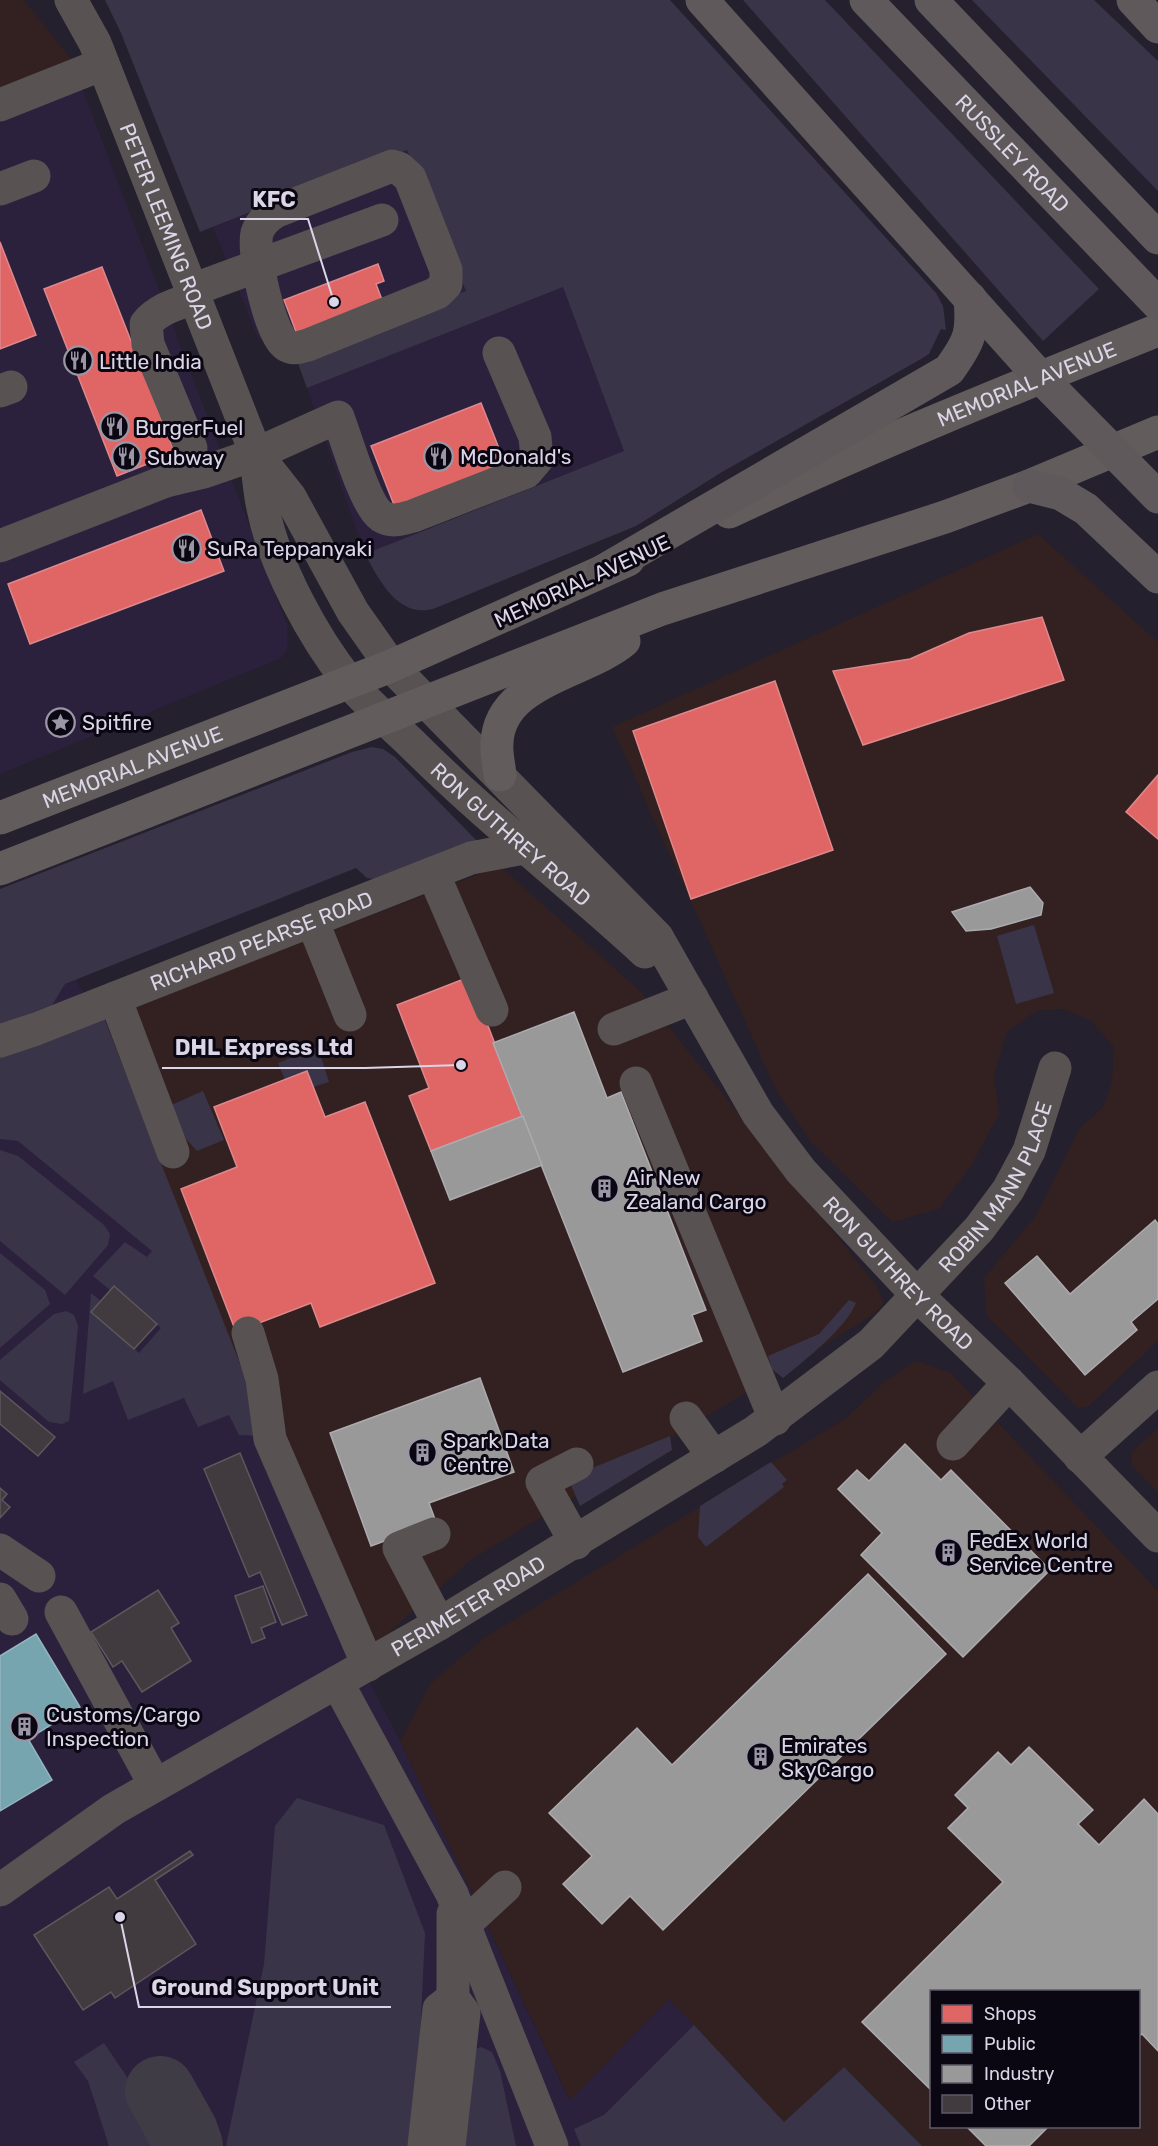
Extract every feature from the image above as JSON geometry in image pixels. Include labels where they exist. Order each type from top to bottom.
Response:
[{"type":"highway","points":[[702,0],[1040,377],[1158,497]]},
{"type":"highway","name":"RUSSLEY ROAD","points":[[867,0],[1158,304]]},
{"type":"highway","points":[[931,0],[1158,238]]},
{"type":"highway","points":[[1133,0],[1158,27]]},
{"type":"highway","points":[[1150,0],[1158,6]]},
{"type":"highway","points":[[603,571],[949,370],[964,350],[972,328],[970,298]]},
{"type":"highway","points":[[1029,486],[1061,494],[1086,509],[1158,577]]},
{"type":"main road","name":"MEMORIAL AVENUE","points":[[0,818],[391,666],[802,478],[1040,377],[1158,330]]},
{"type":"main road","points":[[0,869],[662,609],[945,517],[1029,486],[1158,432]]},
{"type":"main road","points":[[500,775],[496,742],[502,723],[522,696],[535,686],[610,653],[662,609]]},
{"type":"street","name":"PETER LEEMING ROAD","points":[[71,0],[103,63],[255,454],[263,510],[278,554],[307,616],[349,682]]},
{"type":"street","points":[[5,109],[103,63]]},
{"type":"street","points":[[392,166],[399,168],[410,178],[447,277],[446,284],[438,293],[297,348],[286,345],[277,335],[258,267],[257,234],[268,216],[392,166]]},
{"type":"street","points":[[0,189],[34,176]]},
{"type":"street","points":[[166,481],[182,470],[190,458],[191,448],[148,345],[146,324],[151,317],[193,294],[382,220]]},
{"type":"street","points":[[0,546],[166,481],[204,472],[255,454],[338,417],[375,510],[388,520],[413,516],[526,472],[537,459],[538,445],[508,349]]},
{"type":"street","name":"PETER LEEMING ROAD","points":[[255,454],[290,497],[353,612],[391,666]]},
{"type":"street","name":"RON GUTHREY ROAD","points":[[391,666],[657,937],[758,1114],[783,1148],[918,1296],[1009,1383],[1158,1536]]},
{"type":"street","name":"RON GUTHREY ROAD","points":[[349,682],[458,790],[686,988]]},
{"type":"street","name":"RICHARD PEARSE ROAD","points":[[0,1041],[471,858],[525,848]]},
{"type":"street","points":[[432,873],[492,1011]]},
{"type":"street","points":[[312,920],[351,1015]]},
{"type":"street","points":[[614,1029],[686,988]]},
{"type":"street","points":[[115,998],[172,1152]]},
{"type":"street","name":"ROBIN MANN PLACE","points":[[918,1296],[979,1229],[1008,1190],[1036,1132],[1055,1068]]},
{"type":"street","points":[[636,1083],[775,1419]]},
{"type":"street","name":"PERIMETER ROAD","points":[[0,1890],[114,1809],[439,1624],[576,1543],[775,1419],[871,1344],[918,1296]]},
{"type":"street","points":[[248,1333],[262,1379],[270,1439],[368,1665]]},
{"type":"street","points":[[953,1444],[1009,1383]]},
{"type":"street","points":[[1080,1457],[1152,1404]]},
{"type":"street","points":[[686,1418],[714,1457]]},
{"type":"street","points":[[576,1543],[542,1482],[577,1464]]},
{"type":"street","points":[[434,1534],[399,1548],[439,1624]]},
{"type":"street","points":[[0,1550],[39,1576]]},
{"type":"street","points":[[61,1612],[155,1785]]},
{"type":"street","points":[[337,1682],[452,1894],[552,2146]]},
{"type":"street","points":[[465,1924],[505,1887]]},
{"type":"street","points":[[449,2146],[464,2013],[453,1998],[452,1894]]},
{"type":"street","points":[[424,2146],[439,2009],[453,1998]]},
{"type":"shaded area","points":[[0,0],[24,0],[71,59],[0,90]]},
{"type":"shaded area","points":[[105,0],[670,0],[936,293],[943,306],[946,330],[941,329],[929,354],[722,472],[636,526],[433,609],[410,608],[391,595],[365,554],[624,451],[563,287],[307,388],[296,358],[466,291],[407,150],[200,232],[121,33]]},
{"type":"shaded area","points":[[743,0],[825,0],[1099,289],[1043,341]]},
{"type":"shaded area","points":[[972,0],[1094,0],[1158,61],[1158,191]]},
{"type":"shaded area","points":[[71,59],[287,625],[287,650],[281,658],[0,774],[0,90]]},
{"type":"shaded area","points":[[407,149],[466,292],[296,358],[258,338],[213,227]]},
{"type":"shaded area","points":[[563,287],[624,451],[365,554],[307,388]]},
{"type":"shaded area","points":[[1038,534],[1158,642],[1158,1341],[1089,1406],[1078,1408],[987,1316],[984,1278],[1037,1214],[1080,1128],[1104,1106],[1112,1081],[1114,1047],[1090,1020],[1062,1009],[1036,1011],[1007,1032],[994,1075],[999,1114],[971,1166],[939,1209],[892,1222],[812,1143],[776,1090],[612,727]]},
{"type":"shaded area","points":[[372,747],[383,749],[395,757],[478,842],[374,879],[367,878],[356,868],[65,984],[52,1005],[0,1025],[0,889],[352,752]]},
{"type":"shaded area","points":[[500,866],[640,991],[877,1286],[884,1303],[870,1317],[471,1560],[358,1660],[93,1022]]},
{"type":"shaded area","points":[[39,878],[93,1022],[358,1660],[400,1741],[569,2099],[669,1998],[784,2122],[922,2146],[0,2146],[0,894]]},
{"type":"shaded area","points":[[1034,925],[1054,993],[1016,1004],[997,936]]},
{"type":"shaded area","points":[[104,1018],[255,1402],[261,1436],[239,1435],[229,1415],[198,1427],[184,1398],[128,1420],[113,1381],[83,1394],[91,1293],[101,1301],[92,1312],[139,1353],[161,1328],[114,1286],[110,1290],[93,1276],[125,1242],[147,1257],[152,1251],[18,1141],[0,1139],[0,1057]]},
{"type":"shaded area","points":[[318,1047],[329,1082],[313,1087],[285,1080],[278,1063]]},
{"type":"shaded area","points":[[203,1091],[224,1140],[197,1151],[177,1129],[169,1106]]},
{"type":"shaded area","points":[[0,1150],[18,1156],[104,1225],[110,1234],[108,1245],[65,1295],[0,1241]]},
{"type":"shaded area","points":[[0,1253],[45,1290],[50,1304],[0,1348]]},
{"type":"shaded area","points":[[849,1300],[856,1303],[851,1313],[813,1353],[783,1378],[772,1369],[768,1356],[819,1334]]},
{"type":"shaded area","points":[[66,1311],[74,1315],[78,1326],[69,1421],[62,1424],[49,1422],[0,1380],[0,1360],[54,1314]]},
{"type":"shaded area","points":[[916,1361],[951,1373],[1158,1591],[1158,2146],[922,2146],[844,2067],[784,2122],[669,1999],[570,2100],[400,1741],[431,1683],[484,1638],[846,1418],[884,1382]]},
{"type":"shaded area","points":[[1158,1428],[1158,1492],[1132,1466],[1132,1452]]},
{"type":"shaded area","points":[[670,1436],[672,1450],[580,1506],[568,1478]]},
{"type":"shaded area","points":[[771,1462],[787,1480],[782,1484],[784,1487],[706,1547],[698,1537],[700,1506]]},
{"type":"shaded area","points":[[297,1798],[384,1825],[425,1933],[419,2060],[408,2146],[226,2146],[264,1964],[275,1826]]},
{"type":"shaded area","points":[[694,2025],[784,2122],[844,2067],[922,2146],[581,2146],[574,2129],[604,2115]]},
{"type":"shaded area","points":[[104,2043],[127,2077],[165,2146],[109,2146],[88,2081],[74,2062]]},
{"type":"shaded area","points":[[481,2047],[492,2052],[500,2071],[516,2146],[459,2146],[473,2050]]},
{"type":"building: Shops","points":[[0,242],[36,335],[0,349]]},
{"type":"building: Shops","points":[[378,264],[384,281],[376,284],[384,305],[298,337],[284,300]]},
{"type":"building: Shops","points":[[102,267],[175,453],[117,476],[44,289]]},
{"type":"building: Shops","name":"McDonald's","points":[[481,403],[506,466],[396,510],[371,446]]},
{"type":"building: Shops","points":[[201,510],[224,571],[30,644],[8,584]]},
{"type":"building: Shops","points":[[1042,617],[1064,680],[863,745],[833,671],[910,659],[969,633]]},
{"type":"building: Shops","points":[[775,681],[833,850],[691,899],[633,731]]},
{"type":"building: Shops","points":[[1158,775],[1158,839],[1126,812]]},
{"type":"building: Shops","points":[[469,977],[523,1116],[431,1151],[409,1096],[429,1088],[397,1005]]},
{"type":"building: Shops","points":[[307,1071],[325,1117],[365,1102],[435,1283],[320,1327],[311,1303],[236,1332],[181,1189],[237,1167],[214,1107]]},
{"type":"building: Public","name":"Customs/Cargo Inspection","points":[[36,1634],[80,1707],[28,1739],[52,1780],[0,1811],[0,1656]]},
{"type":"building: Industry","points":[[1030,887],[1043,903],[1041,915],[991,929],[966,931],[952,912]]},
{"type":"building: Industry","name":"Air New Zealand Cargo","points":[[574,1012],[607,1098],[621,1092],[706,1310],[692,1315],[702,1341],[623,1372],[493,1043]]},
{"type":"building: Industry","points":[[523,1116],[542,1165],[450,1200],[431,1151]]},
{"type":"building: Industry","points":[[1155,1220],[1158,1224],[1158,1299],[1131,1322],[1137,1330],[1085,1375],[1005,1283],[1037,1256],[1070,1294]]},
{"type":"building: Industry","name":"Spark Data Centre","points":[[480,1378],[514,1472],[429,1503],[436,1522],[371,1546],[330,1433]]},
{"type":"building: Industry","name":"FedEx World Service Centre","points":[[905,1444],[941,1480],[951,1470],[1050,1570],[963,1657],[861,1555],[882,1533],[838,1489],[857,1470],[869,1481]]},
{"type":"building: Industry","name":"Emirates SkyCargo","points":[[868,1574],[946,1654],[663,1930],[630,1896],[602,1924],[563,1884],[592,1856],[549,1813],[637,1728],[672,1765]]},
{"type":"building: Industry","points":[[1029,1747],[1093,1810],[1078,1824],[1099,1845],[1144,1799],[1158,1814],[1158,2051],[1142,2034],[1140,2036],[1140,1990],[930,1990],[930,2089],[862,2022],[1003,1882],[948,1828],[968,1808],[955,1795],[998,1752],[1011,1765]]},
{"type":"building: Industry","points":[[968,2128],[1047,2128],[1029,2146],[986,2146]]},
{"type":"building: Other","points":[[114,1286],[157,1324],[134,1349],[91,1312]]},
{"type":"building: Other","points":[[0,1391],[55,1437],[38,1456],[0,1424]]},
{"type":"building: Other","points":[[240,1453],[307,1615],[282,1625],[260,1572],[249,1577],[204,1469]]},
{"type":"building: Other","points":[[0,1488],[7,1494],[2,1500],[10,1507],[0,1518]]},
{"type":"building: Other","points":[[263,1586],[276,1622],[261,1628],[265,1638],[252,1643],[235,1596]]},
{"type":"building: Other","points":[[158,1590],[179,1623],[171,1628],[191,1661],[142,1692],[122,1661],[113,1667],[91,1632]]},
{"type":"building: Other","points":[[190,1851],[193,1855],[155,1880],[196,1944],[115,1998],[111,1992],[83,2010],[34,1935],[109,1887],[117,1899]]},
{"type":"taxiway","points":[[160,2091],[183,2132],[188,2146]]},
{"type":"place","name":"KFC","points":[[334,302]]},
{"type":"place","name":"Little India","points":[[78,361]]},
{"type":"place","name":"BurgerFuel","points":[[114,427]]},
{"type":"place","name":"McDonald's","points":[[439,456]]},
{"type":"place","name":"Subway","points":[[126,457]]},
{"type":"place","name":"SuRa Teppanyaki","points":[[186,548]]},
{"type":"place","name":"Spitfire","points":[[61,722]]},
{"type":"place","name":"DHL Express Ltd","points":[[461,1065]]},
{"type":"place","name":"Air New Zealand Cargo","points":[[605,1189]]},
{"type":"place","name":"Spark Data Centre","points":[[422,1452]]},
{"type":"place","name":"FedEx World Service Centre","points":[[948,1552]]},
{"type":"place","name":"Customs/Cargo Inspection","points":[[25,1726]]},
{"type":"place","name":"Emirates SkyCargo","points":[[760,1757]]},
{"type":"place","name":"Ground Support Unit","points":[[120,1917]]}]
